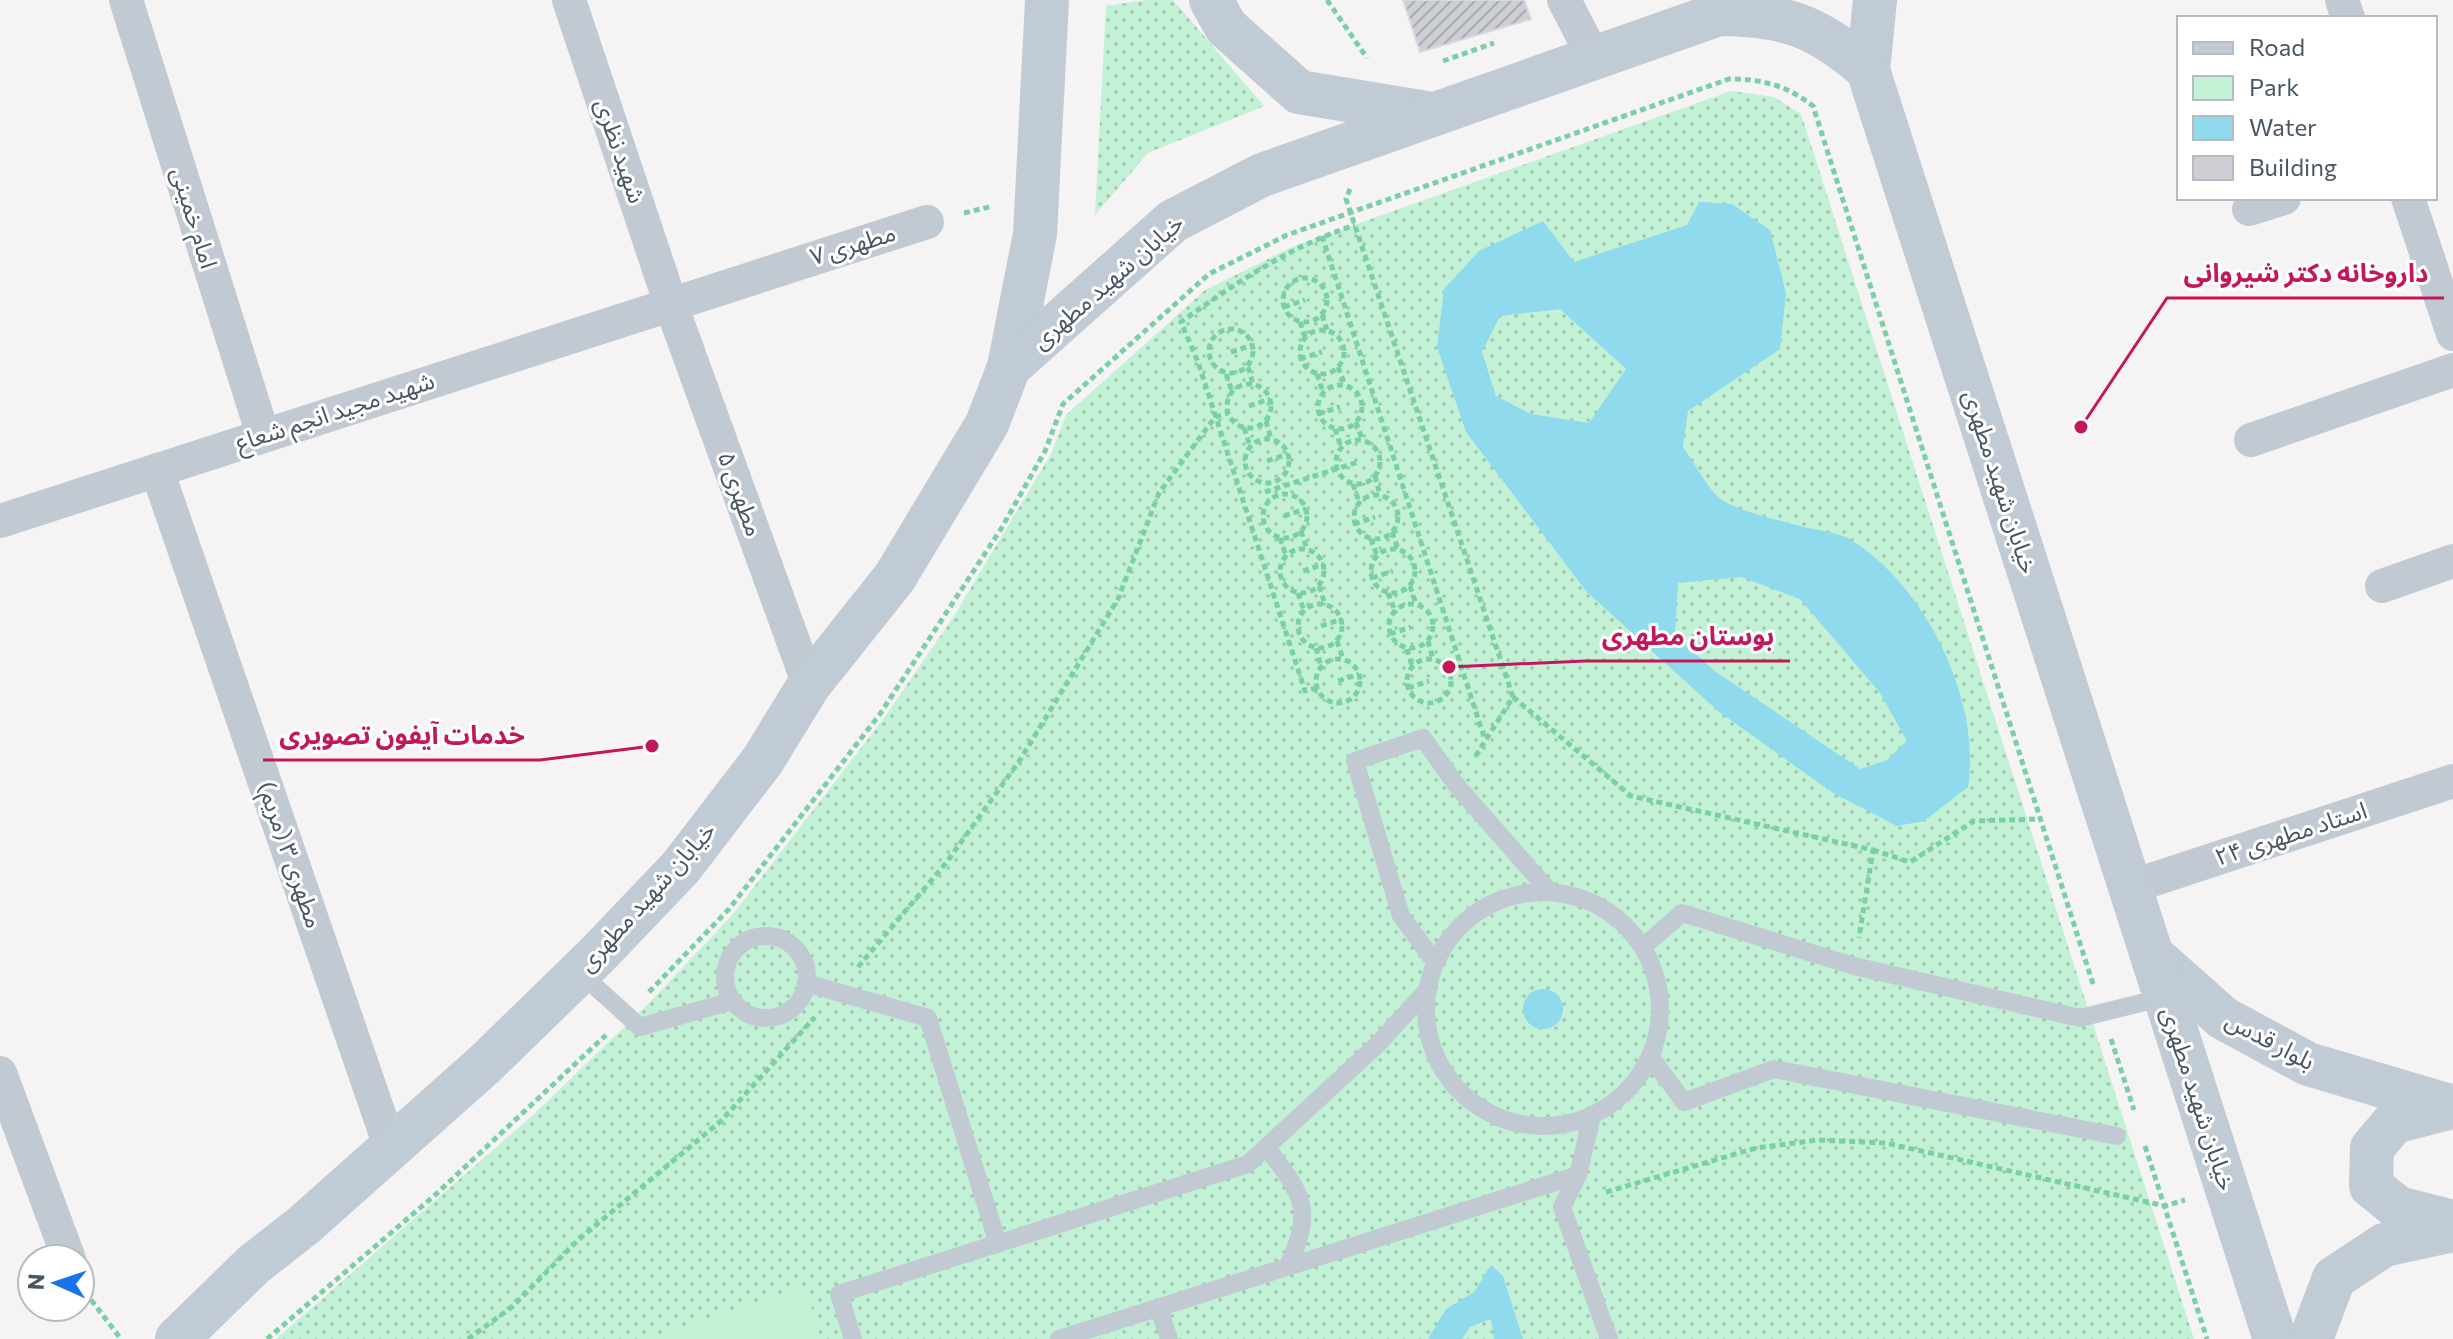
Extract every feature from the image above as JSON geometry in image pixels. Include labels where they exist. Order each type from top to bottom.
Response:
[{"type":"main road","name":"خیابان شهید مطهری","points":[[177,1339],[253,1265],[391,1149],[579,972],[681,867],[763,760],[809,685],[910,554],[987,424],[1009,367],[1035,234],[1047,0]]},
{"type":"main road","name":"خیابان شهید مطهری","points":[[1211,0],[1226,27],[1299,92],[1375,122]]},
{"type":"main road","points":[[1868,70],[1875,0]]},
{"type":"main road","name":"خیابان شهید مطهری","points":[[1009,367],[1173,221],[1375,122],[1434,114],[1719,14],[1762,14],[1802,24],[1838,43],[1868,70],[2275,1339]]},
{"type":"main road","name":"بلوار قدس","points":[[2152,955],[2223,1018],[2308,1064],[2452,1107]]},
{"type":"main road","points":[[2452,1107],[2394,1122],[2372,1148],[2371,1186],[2398,1208],[2453,1222]]},
{"type":"main road","points":[[2311,1339],[2334,1278],[2384,1245],[2453,1230]]},
{"type":"street","name":"امام خمینی","points":[[126,0],[263,435]]},
{"type":"street","name":"شهید نظری","points":[[569,0],[670,302]]},
{"type":"street","points":[[1564,0],[1594,58]]},
{"type":"street","points":[[2249,209],[2278,200]]},
{"type":"street","points":[[2409,200],[2453,334]]},
{"type":"street","name":"مطهری ۷","points":[[670,302],[927,222]]},
{"type":"street","name":"شهید مجید انجم شعاع","points":[[0,521],[670,302]]},
{"type":"street","name":"مطهری ۵","points":[[670,302],[809,685]]},
{"type":"street","points":[[2251,440],[2453,370]]},
{"type":"street","name":"مطهری ۳ (مریم)","points":[[157,470],[391,1149]]},
{"type":"street","points":[[2382,586],[2453,561]]},
{"type":"street","name":"استاد مطهری ۲۴","points":[[2130,887],[2453,781]]},
{"type":"street","points":[[0,1073],[63,1243]]},
{"type":"lane","points":[[1435,962],[1401,916],[1355,761],[1423,738],[1457,786],[1549,891]]},
{"type":"lane","points":[[1549,891],[1576,896],[1603,907],[1625,924],[1643,947],[1654,972],[1660,1000],[1658,1029],[1650,1056],[1636,1081],[1616,1101],[1592,1116],[1565,1125],[1537,1126],[1509,1122],[1483,1110],[1461,1093],[1443,1071],[1432,1045],[1426,1017],[1428,989],[1435,962],[1449,938],[1470,917],[1493,902],[1520,893],[1549,891]]},
{"type":"lane","points":[[1643,947],[1682,913],[1854,966],[2080,1018],[2165,997]]},
{"type":"lane","points":[[758,935],[778,937],[798,948],[807,966],[806,983],[803,994],[791,1010],[763,1020],[748,1017],[732,1001],[726,976],[729,959],[739,944],[758,935]]},
{"type":"lane","points":[[579,972],[640,1027],[732,1001]]},
{"type":"lane","points":[[806,983],[928,1018],[998,1244]]},
{"type":"lane","points":[[853,1339],[839,1294],[1248,1164],[1268,1149],[1378,1044],[1428,989]]},
{"type":"lane","points":[[1650,1056],[1684,1102],[1774,1069],[2117,1136]]},
{"type":"lane","points":[[1592,1116],[1578,1175],[1562,1207],[1609,1339]]},
{"type":"lane","points":[[1268,1149],[1304,1205],[1301,1237],[1288,1266]]},
{"type":"lane","points":[[1059,1339],[1578,1175]]},
{"type":"lane","points":[[1159,1309],[1169,1339]]},
{"type":"path","points":[[1327,0],[1375,69],[1396,77],[1346,199],[1513,697],[1631,796],[1873,850],[1910,862],[1974,821],[2041,819]]},
{"type":"path","points":[[1438,63],[1503,40]]},
{"type":"path","points":[[1045,451],[1063,404],[1209,274],[1287,235],[1729,79],[1754,79],[1779,85],[1813,106],[2136,1117]]},
{"type":"path","name":"مطهری ۷","points":[[927,222],[1037,195]]},
{"type":"path","points":[[1317,688],[1305,691],[1198,362],[1181,322],[1247,274],[1322,236],[1355,225]]},
{"type":"path","points":[[1322,236],[1485,740]]},
{"type":"path","points":[[1322,315],[1312,321],[1300,322],[1290,317],[1284,307],[1283,296],[1289,285],[1298,278],[1310,278],[1320,283],[1327,293],[1322,315],[1327,330]]},
{"type":"path","points":[[1327,293],[1338,289]]},
{"type":"path","points":[[1284,307],[1305,300]]},
{"type":"path","points":[[1300,322],[1305,337],[1300,359]]},
{"type":"path","points":[[1232,391],[1226,374],[1216,368],[1210,358],[1209,347],[1215,336],[1224,330],[1246,334],[1253,345],[1248,367],[1253,384]]},
{"type":"path","points":[[1305,337],[1315,331],[1327,330],[1337,335],[1343,345],[1344,356],[1338,367],[1329,373],[1317,374]]},
{"type":"path","points":[[1343,345],[1355,341]]},
{"type":"path","points":[[1231,352],[1253,345]]},
{"type":"path","points":[[1300,359],[1322,352]]},
{"type":"path","points":[[1198,362],[1210,358]]},
{"type":"path","points":[[1300,359],[1317,374],[1323,392],[1318,414],[1325,424],[1335,429],[1347,428],[1356,422],[1362,411],[1361,400],[1355,390],[1345,385],[1333,385],[1323,392]]},
{"type":"path","points":[[1226,374],[1248,367]]},
{"type":"path","points":[[1338,367],[1345,385]]},
{"type":"path","points":[[1266,421],[1256,428],[1244,428],[1234,423],[1228,413],[1227,401],[1232,391],[1242,385],[1253,384],[1264,390],[1270,399],[1266,421],[1271,439],[1288,454],[1289,466],[1284,476],[1289,494]]},
{"type":"path","points":[[1361,400],[1373,396]]},
{"type":"path","points":[[1249,406],[1270,399]]},
{"type":"path","points":[[1318,414],[1340,407]]},
{"type":"path","points":[[468,1339],[512,1307],[578,1240],[721,1121],[837,992],[946,863],[1020,760],[1118,599],[1159,493],[1215,417],[1228,413]]},
{"type":"path","points":[[1356,422],[1362,439]]},
{"type":"path","points":[[1244,428],[1250,446]]},
{"type":"path","points":[[1335,429],[1341,447]]},
{"type":"path","points":[[1268,501],[1262,483],[1246,468],[1245,457],[1250,446],[1260,440],[1271,439]]},
{"type":"path","points":[[1362,439],[1373,445],[1379,454],[1379,466],[1375,476],[1364,483],[1353,484],[1342,478],[1336,457],[1341,447],[1351,440],[1362,439]]},
{"type":"path","points":[[1379,454],[1391,451]]},
{"type":"path","points":[[1267,461],[1288,454]]},
{"type":"path","points":[[1265,492],[1358,462]]},
{"type":"path","points":[[1233,472],[1246,468]]},
{"type":"path","points":[[1262,483],[1284,476]]},
{"type":"path","points":[[1375,476],[1380,495]]},
{"type":"path","points":[[1353,484],[1359,502]]},
{"type":"path","points":[[1289,494],[1299,499],[1306,509],[1307,520],[1301,531],[1292,538],[1280,538],[1270,533],[1263,523],[1262,511],[1268,501],[1278,495],[1289,494]]},
{"type":"path","points":[[1392,532],[1383,538],[1371,539],[1360,533],[1354,524],[1354,512],[1359,502],[1369,495],[1391,499],[1397,510],[1392,532],[1398,549]]},
{"type":"path","points":[[1397,510],[1409,505]]},
{"type":"path","points":[[1284,516],[1306,509]]},
{"type":"path","points":[[1354,524],[1375,517]]},
{"type":"path","points":[[1251,527],[1263,523]]},
{"type":"path","points":[[1301,531],[1307,549],[1324,564],[1325,576],[1319,586],[1309,592],[1298,593],[1288,588],[1281,578],[1280,567],[1286,556],[1295,550],[1307,549]]},
{"type":"path","points":[[1280,538],[1286,556]]},
{"type":"path","points":[[1371,539],[1377,556]]},
{"type":"path","points":[[1410,586],[1401,593],[1388,593],[1378,588],[1372,578],[1371,567],[1377,556],[1386,550],[1398,549],[1415,564]]},
{"type":"path","points":[[1415,564],[1426,561]]},
{"type":"path","points":[[1303,571],[1324,564]]},
{"type":"path","points":[[1407,649],[1418,648],[1428,641],[1433,631],[1433,619],[1426,609],[1416,604],[1410,586],[1415,564]]},
{"type":"path","points":[[1372,578],[1393,571]]},
{"type":"path","points":[[1269,582],[1281,578]]},
{"type":"path","points":[[1298,593],[1304,611],[1299,633],[1305,643],[1316,648],[1327,648],[1337,641],[1342,630],[1342,619],[1325,604],[1319,586]]},
{"type":"path","points":[[1388,593],[1395,612]]},
{"type":"path","points":[[1304,611],[1313,604],[1325,604]]},
{"type":"path","points":[[1412,666],[1407,649],[1390,634],[1389,622],[1395,612],[1416,604]]},
{"type":"path","points":[[1433,619],[1444,615]]},
{"type":"path","points":[[1321,626],[1342,619]]},
{"type":"path","points":[[1390,634],[1411,627]]},
{"type":"path","points":[[1287,637],[1299,633]]},
{"type":"path","points":[[1337,641],[1343,659]]},
{"type":"path","points":[[1428,641],[1433,659]]},
{"type":"path","points":[[1316,648],[1321,666],[1317,688],[1323,697],[1334,703],[1345,702],[1355,696],[1360,685],[1359,674],[1353,664],[1343,659],[1331,659],[1321,666]]},
{"type":"path","points":[[1433,659],[1444,664],[1450,674],[1451,686],[1436,703],[1425,703],[1408,688],[1407,676],[1412,666],[1422,660],[1433,659]]},
{"type":"path","points":[[1450,674],[1463,670]]},
{"type":"path","points":[[1338,681],[1359,674]]},
{"type":"path","points":[[1408,688],[1429,681]]},
{"type":"path","points":[[1457,786],[1513,697]]},
{"type":"path","points":[[1854,966],[1873,850]]},
{"type":"path","points":[[2141,1132],[2207,1339]]},
{"type":"path","points":[[1562,1207],[1653,1176],[1756,1148],[1818,1140],[1886,1143],[2165,1206],[2226,1186]]},
{"type":"path","points":[[96,1306],[121,1339]]},
{"type":"green space","points":[[1146,0],[1173,0],[1264,106],[1148,153],[1095,215],[1106,6]]},
{"type":"green space","points":[[1731,91],[1774,97],[1801,114],[2194,1339],[276,1339],[532,1116],[649,1003],[734,913],[884,718],[954,616],[1051,454],[1066,415],[1205,290],[1292,247]]},
{"type":"green space","points":[[805,1286],[821,1339],[648,1339]]},
{"type":"water","points":[[1699,202],[1732,204],[1770,230],[1786,293],[1780,349],[1688,411],[1683,447],[1704,479],[1725,502],[1747,511],[1846,537],[1878,560],[1924,615],[1957,683],[1966,718],[1970,754],[1968,787],[1924,821],[1897,826],[1833,793],[1718,711],[1586,591],[1466,432],[1437,347],[1444,289],[1479,251],[1543,221],[1574,262],[1687,225]],"holes":[[[1560,309],[1626,369],[1589,423],[1531,414],[1496,396],[1482,352],[1500,316]],[[1741,577],[1800,599],[1880,693],[1907,741],[1887,760],[1860,769],[1716,672],[1675,636],[1678,583]]]},
{"type":"water","points":[[1543,989],[1557,995],[1563,1009],[1557,1023],[1543,1029],[1529,1023],[1523,1009],[1529,995]]},
{"type":"water","points":[[1491,1265],[1503,1276],[1523,1339],[1494,1339],[1491,1319],[1470,1327],[1462,1339],[1428,1339],[1446,1309],[1474,1292]]},
{"type":"building","points":[[1403,0],[1524,0],[1531,19],[1420,52]]},
{"type":"place","name":"داروخانه دکتر شیروانی","points":[[2081,427]]},
{"type":"place","name":"بوستان مطهری","points":[[1449,667]]},
{"type":"place","name":"خدمات آیفون تصویری","points":[[652,746]]}]
